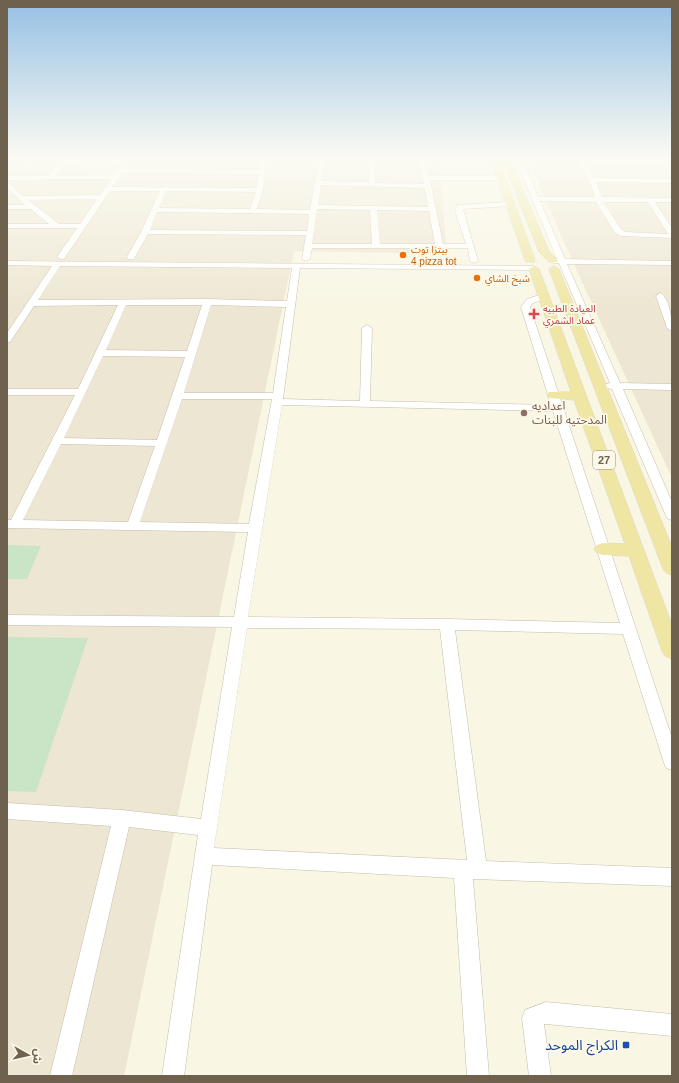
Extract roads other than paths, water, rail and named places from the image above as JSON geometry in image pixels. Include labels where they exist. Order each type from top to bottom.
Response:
[{"type":"main road","name":"27","points":[[512,209],[545,296],[672,651]]},
{"type":"main road","name":"27","points":[[526,209],[544,252],[557,265],[577,313],[600,386],[644,499],[671,562]]},
{"type":"main road","points":[[532,264],[547,270],[557,265]]},
{"type":"main road","points":[[556,402],[581,396]]},
{"type":"main road","points":[[609,475],[616,482],[622,484],[628,484],[637,480]]},
{"type":"main road","points":[[616,495],[628,492],[634,493],[644,499]]},
{"type":"main road","points":[[603,549],[636,550]]},
{"type":"street","points":[[34,209],[57,226]]},
{"type":"street","points":[[7,340],[95,209]]},
{"type":"street","points":[[173,1076],[208,828],[255,528],[277,399],[290,304],[301,262],[308,246],[314,209]]},
{"type":"street","points":[[130,257],[145,232],[155,210],[253,211],[341,209]]},
{"type":"street","points":[[373,209],[376,246]]},
{"type":"street","points":[[432,209],[440,246]]},
{"type":"street","points":[[460,209],[459,211],[471,246],[474,261]]},
{"type":"street","points":[[539,209],[557,265]]},
{"type":"street","points":[[604,209],[620,233],[672,235]]},
{"type":"street","points":[[655,209],[672,235]]},
{"type":"street","points":[[7,226],[83,226]]},
{"type":"street","points":[[145,232],[310,233]]},
{"type":"street","points":[[308,246],[471,246]]},
{"type":"street","points":[[7,256],[60,260],[190,262],[532,264]]},
{"type":"street","points":[[7,262],[130,257],[190,262]]},
{"type":"street","points":[[221,262],[439,264],[474,261],[532,264]]},
{"type":"street","points":[[557,265],[672,263]]},
{"type":"street","points":[[557,265],[672,269]]},
{"type":"street","points":[[545,296],[530,300],[525,307],[672,763]]},
{"type":"street","points":[[660,296],[672,328]]},
{"type":"street","points":[[123,302],[82,392],[11,524],[255,528]]},
{"type":"street","points":[[31,303],[207,302],[290,304]]},
{"type":"street","points":[[133,525],[178,396],[207,302]]},
{"type":"street","points":[[577,313],[616,386],[672,516]]},
{"type":"street","points":[[365,404],[367,328]]},
{"type":"street","points":[[100,353],[191,354]]},
{"type":"street","points":[[600,386],[672,387]]},
{"type":"street","points":[[7,392],[82,392]]},
{"type":"street","points":[[178,396],[277,399],[365,404],[556,402]]},
{"type":"street","points":[[57,441],[161,443]]},
{"type":"street","points":[[7,620],[447,624],[629,629]]},
{"type":"street","points":[[447,624],[471,870],[478,1076]]},
{"type":"street","points":[[7,811],[122,818],[208,828]]},
{"type":"street","points":[[61,1076],[122,818]]},
{"type":"street","points":[[204,856],[471,870],[672,877]]},
{"type":"street","points":[[540,1076],[533,1024],[533,1018],[538,1015],[546,1013],[672,1025]]},
{"type":"place","name":"بيتزا توت 4 pizza tot","points":[[403,255]]},
{"type":"place","name":"شيخ الشاي","points":[[477,278]]},
{"type":"place","name":"العيادة الطبيه عماد الشمري","points":[[534,314]]},
{"type":"place","name":"اعداديه المدحتيه للبنات","points":[[524,413]]},
{"type":"place","name":"الكراج الموحد","points":[[626,1045]]}]
